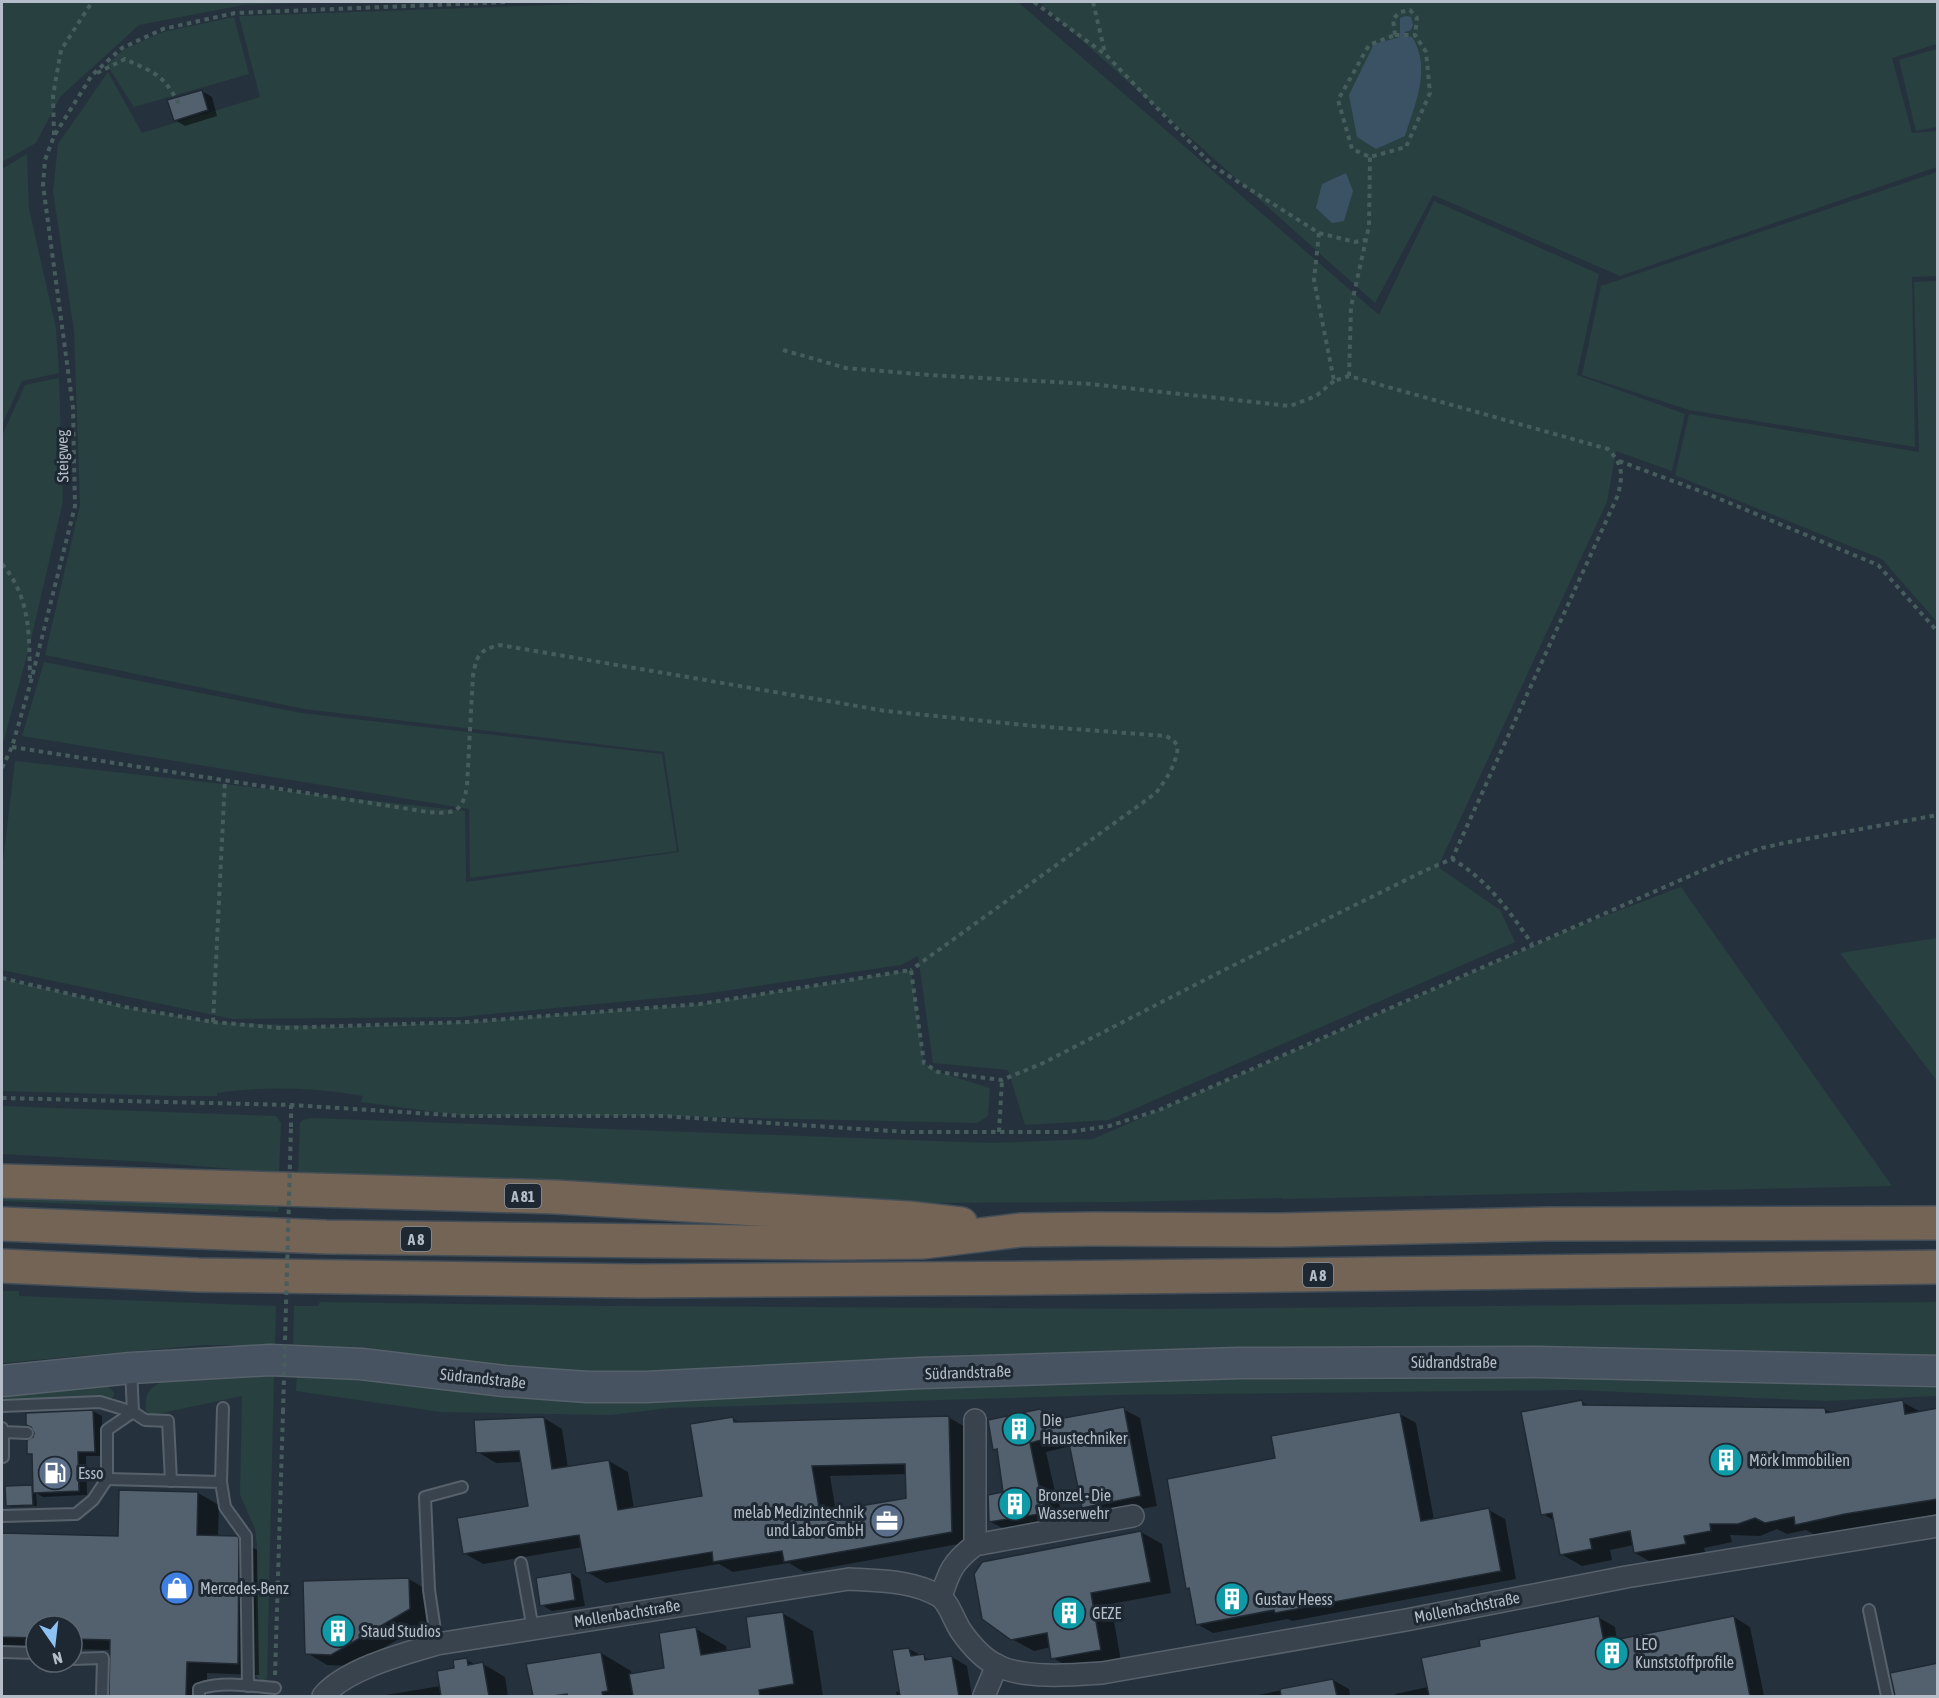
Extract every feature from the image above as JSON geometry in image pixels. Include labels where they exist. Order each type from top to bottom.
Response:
[{"type":"highway","name":"A 81","points":[[2,1164],[50,1167],[84,1182],[556,1197],[908,1218],[1021,1230]]},
{"type":"highway","points":[[2,1180],[84,1182]]},
{"type":"highway","name":"A 8","points":[[2,1224],[349,1238],[831,1243],[923,1242],[1021,1230],[1281,1230],[1548,1224],[1938,1223]]},
{"type":"highway","name":"A 8","points":[[2,1266],[164,1274],[639,1281],[1938,1267]]},
{"type":"highway","points":[[2,1287],[95,1290],[164,1274]]},
{"type":"main road","name":"Südrandstraße","points":[[2,1381],[131,1368],[270,1360],[361,1364],[504,1381],[587,1387],[646,1387],[920,1373],[1239,1363],[1538,1362],[1938,1371]]},
{"type":"street","points":[[975,1420],[975,1545]]},
{"type":"street","points":[[941,1597],[949,1571],[957,1558],[975,1545],[1133,1516]]},
{"type":"street","name":"Mollenbachstraße","points":[[323,1696],[331,1687],[385,1659],[437,1644],[849,1579],[903,1583],[941,1597],[961,1631],[980,1653],[997,1665],[1014,1671],[1062,1676],[1102,1673],[1406,1620],[1626,1577],[1938,1526]]},
{"type":"street","points":[[984,1696],[997,1665]]},
{"type":"lane","points":[[131,1368],[133,1412]]},
{"type":"lane","points":[[2,1406],[100,1402],[133,1412],[145,1420],[168,1421],[171,1481]]},
{"type":"lane","points":[[223,1408],[221,1482],[225,1507],[246,1536],[248,1686]]},
{"type":"lane","points":[[94,1430],[107,1430],[133,1412]]},
{"type":"lane","points":[[2,1457],[2,1430],[27,1433]]},
{"type":"lane","points":[[2,1516],[76,1514],[93,1500],[107,1479],[107,1430]]},
{"type":"lane","points":[[107,1479],[221,1482]]},
{"type":"lane","points":[[437,1644],[429,1590],[425,1497],[462,1487]]},
{"type":"lane","points":[[521,1563],[533,1629]]},
{"type":"lane","points":[[1869,1610],[1887,1696]]},
{"type":"lane","points":[[2,1652],[24,1653]]},
{"type":"lane","points":[[84,1659],[103,1658],[102,1696]]},
{"type":"lane","points":[[199,1696],[199,1689],[207,1686],[275,1688]]},
{"type":"path","points":[[54,136],[53,96],[61,50],[92,2]]},
{"type":"path","points":[[54,136],[92,75],[122,48],[163,29],[235,13],[507,2]]},
{"type":"path","points":[[1034,2],[1106,55],[1214,166],[1319,233],[1355,242],[1365,240]]},
{"type":"path","points":[[1093,2],[1106,55]]},
{"type":"path","points":[[1397,35],[1393,19],[1400,12],[1410,10],[1417,18],[1414,35],[1426,52],[1430,93],[1406,147],[1370,157],[1352,149],[1338,100],[1369,45],[1397,35],[1414,35]]},
{"type":"path","points":[[92,75],[125,59],[161,76],[179,104]]},
{"type":"path","name":"Steigweg","points":[[2,768],[12,747],[30,685],[75,506],[73,408],[43,185],[45,160],[54,136]]},
{"type":"path","points":[[1349,376],[1351,306],[1369,226],[1370,157]]},
{"type":"path","points":[[1319,233],[1314,279],[1334,381]]},
{"type":"path","points":[[783,350],[846,368],[1090,384],[1290,406],[1316,396],[1334,381],[1349,376],[1608,449],[1618,460],[1708,494],[1878,565],[1938,632]]},
{"type":"path","points":[[911,970],[924,1063],[938,1072],[1002,1080],[1043,1063],[1228,968],[1452,859],[1618,495],[1622,480],[1618,460]]},
{"type":"path","points":[[2,564],[13,577],[25,605],[30,685]]},
{"type":"path","points":[[2,978],[125,1007],[213,1022],[281,1028],[467,1022],[700,1004],[911,970],[1156,793],[1169,775],[1176,759],[1178,746],[1166,736],[886,711],[500,645],[486,648],[476,658],[465,799],[458,809],[452,812],[428,812],[12,747]]},
{"type":"path","points":[[213,1022],[225,780]]},
{"type":"path","points":[[2,1098],[291,1105],[465,1116],[663,1116],[906,1132],[1069,1132],[1109,1126],[1159,1110],[1717,864],[1762,848],[1938,815]]},
{"type":"path","points":[[1452,859],[1470,870],[1509,910],[1532,944]]},
{"type":"path","points":[[999,1132],[1002,1080]]},
{"type":"path","points":[[275,1663],[291,1105]]},
{"type":"green space","points":[[2,2],[329,2],[243,5],[139,25],[60,97],[36,143],[2,162]]},
{"type":"green space","points":[[634,2],[1018,2],[1379,315],[1434,201],[1599,274],[1577,375],[1685,414],[1672,471],[1616,451],[1607,502],[1438,867],[1500,910],[1515,942],[1109,1120],[1025,1125],[1008,1070],[933,1063],[918,956],[901,965],[703,994],[459,1017],[232,1019],[2,970],[2,869],[15,761],[465,811],[466,882],[679,852],[664,752],[304,709],[45,655],[80,505],[74,331],[53,192],[58,144],[108,72],[142,133],[260,97],[239,16]]},
{"type":"green space","points":[[1039,2],[1937,2],[1937,44],[1892,58],[1912,133],[1937,131],[1937,167],[1620,276],[1433,195],[1375,303]]},
{"type":"green space","points":[[234,17],[249,74],[134,107],[107,65],[123,50],[163,32]]},
{"type":"green space","points":[[1937,49],[1937,127],[1916,131],[1899,60]]},
{"type":"green space","points":[[27,154],[29,209],[56,328],[59,373],[22,381],[2,425],[2,169]]},
{"type":"green space","points":[[1937,172],[1937,276],[1912,277],[1915,447],[1689,410],[1582,375],[1601,286]]},
{"type":"green space","points":[[1938,281],[1937,622],[1882,559],[1675,475],[1689,414],[1919,452],[1914,282]]},
{"type":"green space","points":[[59,378],[63,501],[29,648],[2,747],[2,436],[25,385]]},
{"type":"green space","points":[[44,662],[301,713],[662,754],[677,851],[470,878],[469,809],[22,736]]},
{"type":"green space","points":[[1681,887],[1892,1186],[1123,1202],[871,1203],[298,1175],[300,1123],[312,1118],[990,1143],[1093,1139],[1581,925]]},
{"type":"green space","points":[[1938,938],[1937,1081],[1840,953]]},
{"type":"green space","points":[[911,970],[924,1063],[938,1072],[990,1088],[988,1116],[977,1123],[663,1116],[465,1116],[361,1102],[363,1096],[290,1088],[217,1093],[217,1096],[2,1091],[2,979],[125,1007],[213,1022],[338,1027],[467,1022],[700,1004]]},
{"type":"green space","points":[[2,1106],[276,1116],[281,1123],[279,1173],[149,1162],[2,1154]]},
{"type":"green space","points":[[2,1192],[279,1204],[278,1212],[2,1201]]},
{"type":"green space","points":[[2,1291],[19,1291],[19,1296],[276,1306],[275,1345],[204,1345],[2,1363]]},
{"type":"green space","points":[[320,1302],[1161,1309],[1938,1302],[1937,1361],[602,1377],[493,1369],[293,1345],[294,1306],[318,1306]]},
{"type":"green space","points":[[274,1372],[267,1679],[262,1681],[257,1677],[255,1670],[257,1545],[255,1529],[240,1495],[242,1396],[152,1415],[146,1412],[146,1406],[148,1393],[164,1380]]},
{"type":"green space","points":[[297,1375],[551,1396],[1284,1375],[1938,1380],[1937,1396],[1826,1401],[1576,1390],[1111,1395],[669,1408],[611,1415],[441,1412],[296,1391]]},
{"type":"green space","points":[[107,1386],[114,1392],[114,1396],[110,1399],[18,1403],[5,1401],[5,1395],[9,1392]]},
{"type":"water","points":[[1411,17],[1413,25],[1404,36],[1412,37],[1421,61],[1420,86],[1405,136],[1376,149],[1357,137],[1349,95],[1374,44],[1400,37],[1400,18]]},
{"type":"water","points":[[1346,173],[1353,191],[1344,221],[1332,223],[1316,208],[1322,184]]},
{"type":"building","points":[[202,90],[208,110],[174,121],[167,100]]},
{"type":"building","points":[[1582,1400],[1583,1405],[1825,1408],[1826,1413],[1903,1400],[1905,1414],[1938,1408],[1938,1499],[1845,1514],[1795,1525],[1794,1517],[1765,1523],[1755,1518],[1738,1524],[1710,1524],[1711,1531],[1684,1536],[1686,1544],[1634,1553],[1630,1531],[1590,1539],[1592,1549],[1560,1555],[1552,1513],[1541,1515],[1521,1412]]},
{"type":"building","points":[[1124,1407],[1141,1496],[1082,1508],[1067,1433],[1030,1443],[1046,1513],[989,1522],[988,1495],[1003,1492],[997,1449],[993,1450],[988,1420],[1040,1409],[1053,1420]]},
{"type":"building","points":[[93,1410],[95,1452],[78,1452],[79,1491],[33,1493],[32,1454],[27,1454],[27,1440],[33,1437],[34,1433],[31,1427],[26,1425],[26,1413]]},
{"type":"building","points":[[1400,1412],[1421,1521],[1489,1508],[1501,1571],[1275,1613],[1274,1610],[1196,1625],[1189,1588],[1186,1589],[1167,1479],[1275,1458],[1271,1436]]},
{"type":"building","points":[[949,1416],[952,1532],[784,1562],[782,1551],[713,1562],[712,1552],[586,1573],[579,1535],[463,1554],[457,1518],[528,1506],[519,1451],[476,1453],[474,1420],[544,1417],[552,1469],[609,1460],[618,1510],[702,1496],[690,1424],[733,1417],[734,1422]],"holes":[[[905,1464],[906,1498],[820,1513],[812,1466]]]},
{"type":"building","points":[[32,1485],[33,1505],[6,1506],[5,1486]]},
{"type":"building","name":"Mercedes-Benz","points":[[119,1490],[198,1492],[197,1535],[237,1536],[239,1538],[238,1664],[187,1662],[186,1696],[109,1696],[110,1640],[84,1639],[84,1614],[24,1614],[24,1638],[2,1637],[2,1533],[118,1536]]},
{"type":"building","name":"GEZE","points":[[1141,1531],[1151,1582],[1091,1593],[1101,1650],[1051,1659],[1047,1633],[1011,1640],[982,1619],[974,1574],[982,1562]]},
{"type":"building","points":[[571,1572],[575,1600],[540,1606],[536,1578]]},
{"type":"building","name":"Staud Studios","points":[[409,1578],[410,1609],[331,1655],[305,1654],[303,1581]]},
{"type":"building","points":[[783,1612],[794,1684],[759,1690],[760,1696],[633,1696],[629,1674],[664,1668],[659,1633],[696,1627],[701,1655],[750,1647],[746,1617]]},
{"type":"building","name":"LEO Kunststoffprofile","points":[[1599,1616],[1604,1642],[1734,1616],[1750,1696],[1429,1696],[1421,1658],[1480,1646],[1479,1640]]},
{"type":"building","points":[[909,1648],[911,1656],[924,1654],[925,1660],[952,1656],[959,1696],[900,1696],[892,1650]]},
{"type":"building","points":[[601,1652],[608,1691],[602,1692],[603,1696],[568,1696],[567,1694],[533,1696],[526,1664]]},
{"type":"building","points":[[467,1658],[468,1665],[483,1662],[489,1696],[441,1696],[437,1671],[454,1668],[453,1660]]},
{"type":"building","points":[[1938,1663],[1938,1696],[1895,1696],[1890,1673]]},
{"type":"building","points":[[1333,1679],[1337,1696],[1281,1696],[1280,1689]]},
{"type":"place","name":"Die Haustechniker","points":[[1019,1429]]},
{"type":"place","name":"Mörk Immobilien","points":[[1726,1460]]},
{"type":"place","name":"Esso","points":[[55,1473]]},
{"type":"place","name":"Bronzel - Die Wasserwehr","points":[[1015,1504]]},
{"type":"place","name":"melab Medizintechnik und Labor GmbH","points":[[887,1521]]},
{"type":"place","name":"Mercedes-Benz","points":[[177,1588]]},
{"type":"place","name":"Gustav Heess","points":[[1232,1599]]},
{"type":"place","name":"GEZE","points":[[1069,1613]]},
{"type":"place","name":"Staud Studios","points":[[338,1631]]},
{"type":"place","name":"LEO Kunststoffprofile","points":[[1612,1653]]}]
